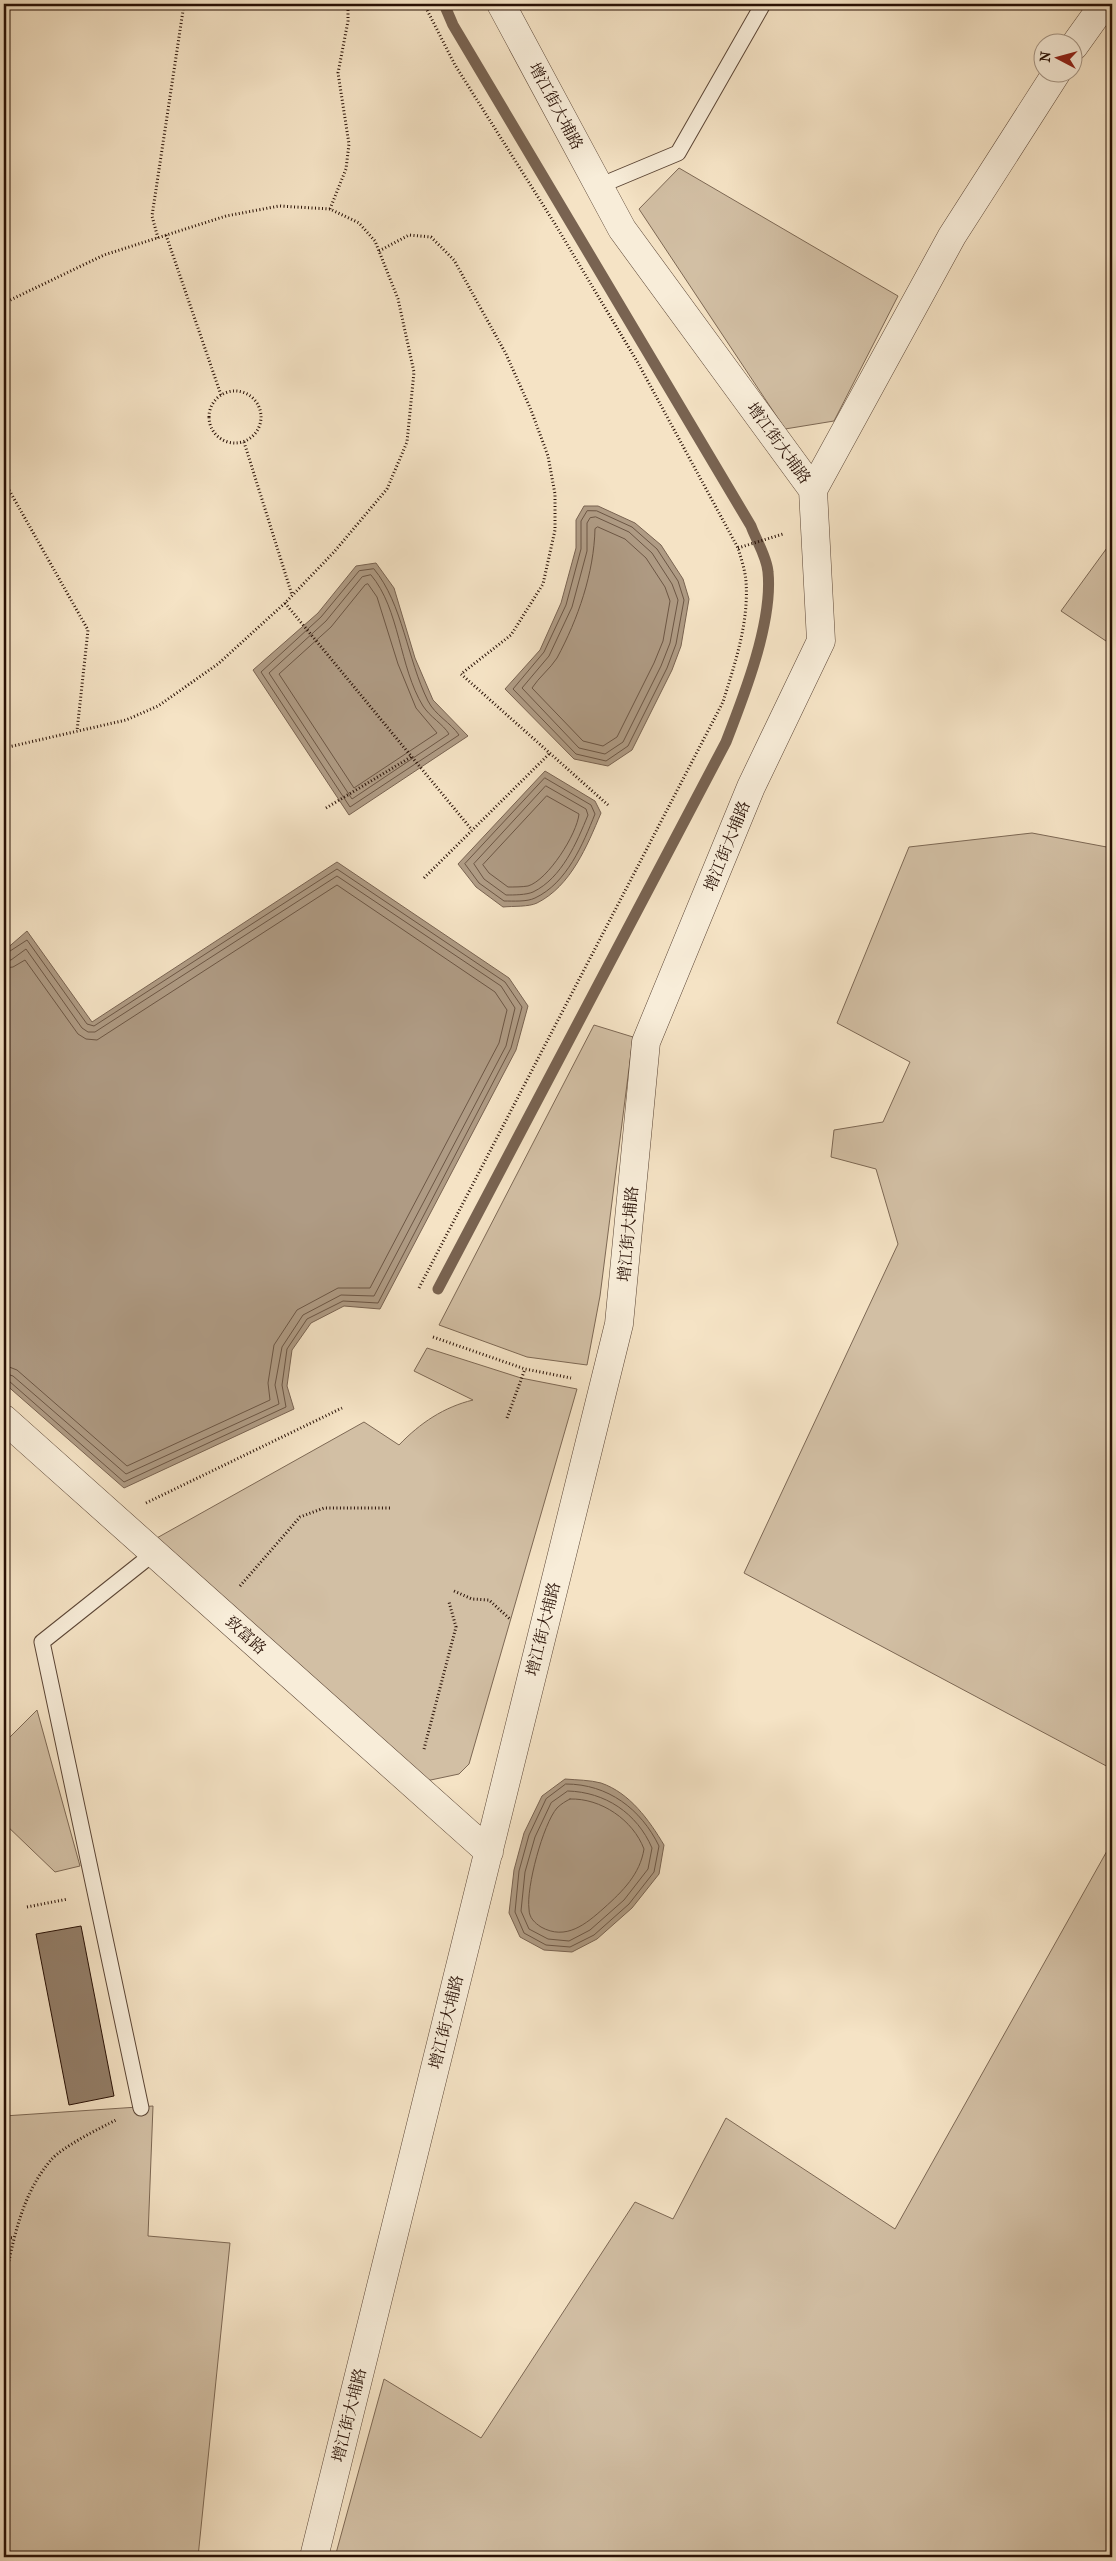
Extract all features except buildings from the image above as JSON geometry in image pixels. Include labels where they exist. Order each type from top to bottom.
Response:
[{"type":"street","name":"增江街大埔路","points":[[314,2557],[619,1324],[646,1042],[752,787],[822,641],[813,490],[622,229],[501,4]]},
{"type":"street","points":[[1084,32],[1104,4]]},
{"type":"street","points":[[813,490],[952,236],[1051,82]]},
{"type":"street","name":"致富路","points":[[4,1419],[488,1852]]},
{"type":"lane","points":[[599,186],[678,153],[763,4]]},
{"type":"lane","points":[[141,2108],[42,1642],[154,1553]]},
{"type":"path","points":[[158,238],[152,216],[184,4]]},
{"type":"path","points":[[330,208],[346,169],[349,144],[338,73],[348,21],[348,4]]},
{"type":"path","points":[[419,1288],[723,702],[739,649],[745,615],[746,580],[738,548],[638,364],[555,224],[455,65],[424,4]]},
{"type":"path","points":[[4,303],[104,255],[226,216],[279,206],[330,208],[359,223],[375,241],[398,299],[414,372],[408,442],[387,489],[334,552],[285,603],[218,664],[158,706],[126,720],[4,748]]},
{"type":"path","points":[[166,235],[221,395]]},
{"type":"path","points":[[379,251],[409,235],[431,237],[454,260],[506,354],[532,410],[548,456],[555,494],[555,530],[543,584],[511,635],[460,674],[608,804]]},
{"type":"path","points":[[230,391],[248,394],[260,406],[260,425],[251,438],[244,442],[228,442],[215,433],[211,426],[210,409],[221,395],[230,391]]},
{"type":"path","points":[[244,442],[292,595]]},
{"type":"path","points":[[4,481],[5,487],[88,630],[77,731]]},
{"type":"path","points":[[738,548],[815,525]]},
{"type":"path","points":[[285,603],[472,830]]},
{"type":"path","points":[[424,878],[550,753]]},
{"type":"path","points":[[326,808],[411,757]]},
{"type":"path","points":[[433,1336],[525,1369],[604,1384]]},
{"type":"path","points":[[507,1418],[525,1369]]},
{"type":"path","points":[[115,1518],[342,1408]]},
{"type":"path","points":[[219,1611],[300,1517],[324,1508],[391,1508]]},
{"type":"path","points":[[454,1591],[472,1600],[489,1600],[514,1623],[543,1632]]},
{"type":"path","points":[[414,1785],[456,1627],[449,1602]]},
{"type":"path","points":[[27,1907],[95,1894]]},
{"type":"path","points":[[4,2285],[14,2238],[30,2189],[52,2158],[98,2129],[141,2108]]},
{"type":"path","points":[[4,2237],[14,2238]]},
{"type":"shaded area","points":[[679,168],[898,296],[834,421],[785,429],[639,209]]},
{"type":"shaded area","points":[[1112,541],[1112,645],[1061,611]]},
{"type":"shaded area","points":[[1032,833],[1112,848],[1112,1769],[744,1573],[898,1244],[876,1169],[831,1157],[834,1130],[883,1122],[910,1062],[837,1023],[909,847]]},
{"type":"shaded area","points":[[594,1025],[633,1037],[600,1296],[587,1365],[527,1357],[439,1325]]},
{"type":"shaded area","points":[[427,1348],[521,1378],[577,1389],[469,1764],[459,1774],[426,1781],[155,1539],[364,1422],[399,1445],[433,1417],[452,1407],[473,1400],[414,1371]]},
{"type":"shaded area","points":[[37,1710],[80,1866],[55,1872],[4,1823],[4,1743]]},
{"type":"shaded area","points":[[1112,1842],[1112,2557],[335,2557],[384,2379],[481,2438],[635,2202],[673,2219],[726,2118],[895,2229]]},
{"type":"shaded area","points":[[153,2106],[148,2236],[230,2243],[198,2557],[4,2557],[4,2116]]},
{"type":"water","points":[[584,506],[598,506],[635,523],[661,545],[683,579],[689,599],[681,646],[672,670],[632,750],[608,766],[574,759],[505,689],[540,650],[561,603],[576,548],[576,520]]},
{"type":"water","points":[[376,563],[394,588],[415,658],[433,700],[468,736],[349,815],[253,670],[318,613],[356,566]]},
{"type":"water","points":[[545,771],[595,801],[601,813],[590,839],[576,864],[568,876],[549,896],[534,904],[503,907],[476,887],[458,864]]},
{"type":"water","points":[[337,862],[509,978],[528,1006],[516,1050],[380,1309],[344,1306],[311,1323],[292,1350],[287,1386],[294,1409],[124,1488],[4,1383],[4,951],[27,931],[92,1022]]},
{"type":"water","points":[[565,1779],[601,1783],[621,1793],[638,1808],[664,1845],[659,1874],[632,1908],[597,1939],[572,1952],[544,1950],[520,1937],[509,1913],[514,1870],[524,1833],[542,1796]]},
{"type":"waterway","points":[[438,1289],[726,742],[756,659],[762,636],[768,592],[767,566],[751,526],[453,25],[444,4]]}]
